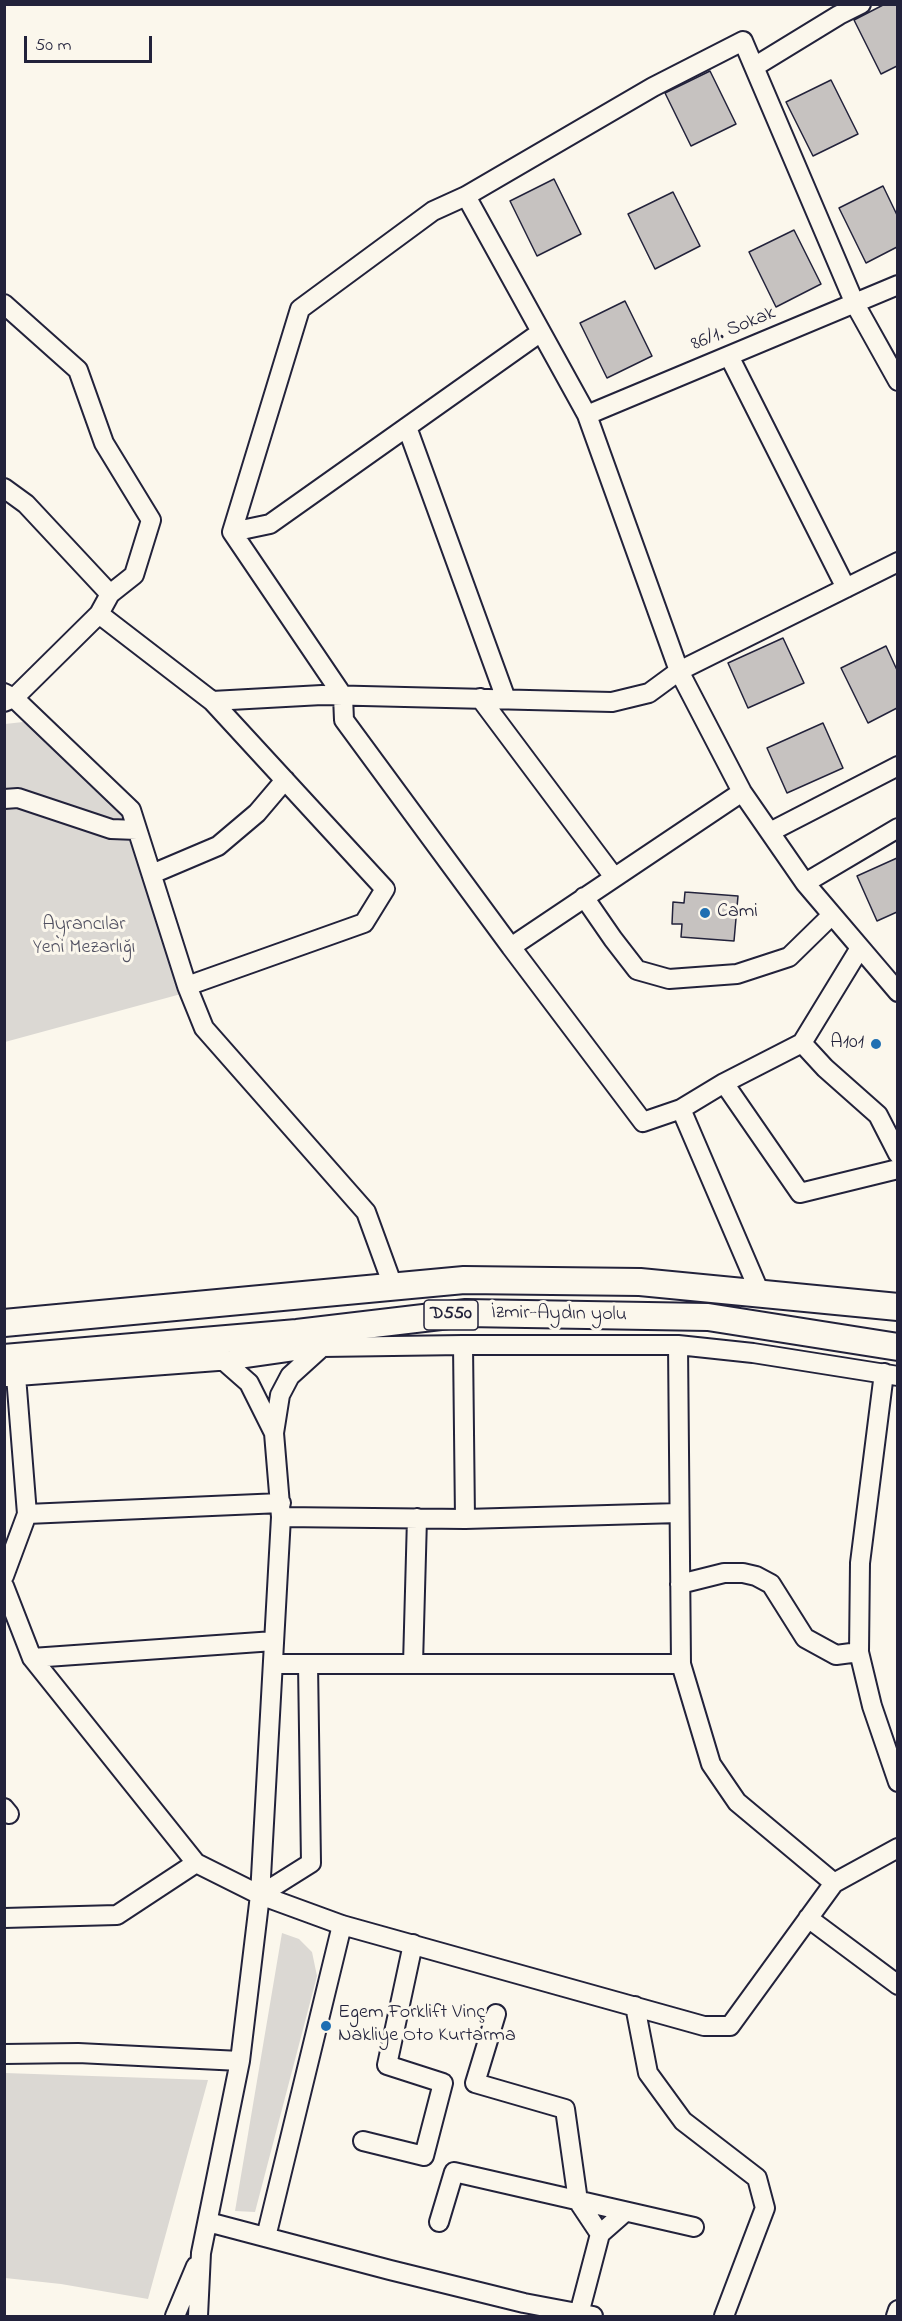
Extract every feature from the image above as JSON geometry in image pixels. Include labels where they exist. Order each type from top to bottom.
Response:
[{"type":"highway","name":"İzmir-Aydın yolu","points":[[4,1323],[464,1280],[640,1282],[897,1307]]},
{"type":"highway","name":"İzmir-Aydın yolu","points":[[8,1370],[466,1313],[708,1317],[897,1347]]},
{"type":"highway","points":[[297,1333],[322,1347],[355,1326]]},
{"type":"street","points":[[754,67],[838,15],[861,4]]},
{"type":"street","points":[[232,532],[300,309],[433,211],[466,196],[653,87],[743,41],[855,304],[897,381]]},
{"type":"street","points":[[466,196],[587,415],[679,670],[742,792],[805,883],[897,992]]},
{"type":"street","name":"86/1. Sokak","points":[[587,415],[897,285]]},
{"type":"street","points":[[4,304],[78,370],[104,443],[151,520],[134,575],[111,594],[99,614],[8,698],[131,810],[187,986],[204,1028],[366,1212],[393,1286]]},
{"type":"street","points":[[232,532],[270,524],[541,332]]},
{"type":"street","points":[[729,356],[846,588]]},
{"type":"street","points":[[407,427],[506,699]]},
{"type":"street","points":[[4,488],[26,504],[111,594]]},
{"type":"street","points":[[232,532],[343,696],[344,720],[643,1122],[681,1109],[724,1083],[802,1043],[860,948]]},
{"type":"street","points":[[212,701],[343,696],[612,702],[649,693],[679,670],[897,562]]},
{"type":"street","points":[[99,614],[212,701],[385,889],[364,922],[187,986]]},
{"type":"street","points":[[480,698],[614,877]]},
{"type":"street","points":[[770,832],[897,766]]},
{"type":"street","points":[[152,874],[218,846],[256,813],[285,780]]},
{"type":"street","points":[[511,947],[742,792]]},
{"type":"street","points":[[4,799],[18,798],[111,829],[137,830]]},
{"type":"street","points":[[805,883],[897,828]]},
{"type":"street","points":[[584,897],[637,970],[669,979],[737,974],[789,957],[832,915]]},
{"type":"street","points":[[802,1043],[825,1068],[878,1115],[897,1154]]},
{"type":"street","points":[[724,1083],[800,1193],[897,1169]]},
{"type":"street","points":[[681,1109],[760,1293]]},
{"type":"street","points":[[463,1345],[465,1519]]},
{"type":"street","points":[[678,1345],[681,1664],[711,1764],[737,1802],[834,1884]]},
{"type":"street","points":[[4,1576],[27,1514],[8,1370],[224,1361],[322,1347],[678,1345],[753,1353],[891,1375],[860,1563],[859,1652],[872,1707],[897,1782]]},
{"type":"street","points":[[176,2316],[201,2253],[208,2222],[240,2061],[261,1895],[281,1510],[274,1433],[280,1395],[290,1376],[322,1347]]},
{"type":"street","points":[[224,1361],[249,1383],[274,1433]]},
{"type":"street","points":[[27,1514],[281,1510],[465,1519],[679,1513]]},
{"type":"street","points":[[413,1664],[417,1518]]},
{"type":"street","points":[[680,1584],[724,1573],[756,1576],[771,1584],[805,1638],[836,1654],[859,1652]]},
{"type":"street","points":[[4,1586],[32,1658],[196,1863],[261,1895],[342,1924],[704,2026],[730,2026],[834,1884],[897,1848]]},
{"type":"street","points":[[32,1658],[274,1641]]},
{"type":"street","points":[[274,1664],[681,1664]]},
{"type":"street","points":[[261,1895],[311,1863],[308,1664]]},
{"type":"street","points":[[4,1918],[117,1915],[196,1863]]},
{"type":"street","points":[[808,1918],[897,1985]]},
{"type":"street","points":[[266,2237],[342,1924]]},
{"type":"street","points":[[363,2140],[424,2156],[443,2083],[387,2065],[413,1944]]},
{"type":"street","points":[[635,2006],[648,2073],[683,2121],[757,2178],[765,2208],[724,2316]]},
{"type":"street","points":[[496,2014],[475,2083],[565,2109],[578,2201],[600,2234]]},
{"type":"street","points":[[4,2054],[78,2053],[240,2061]]},
{"type":"street","points":[[440,2222],[454,2172],[693,2228]]},
{"type":"street","points":[[208,2222],[522,2310],[586,2315],[600,2234],[625,2212]]},
{"type":"street","points":[[198,2316],[201,2253]]},
{"type":"street","points":[[896,2316],[897,2310]]},
{"type":"green space","name":"Ayrancılar Yeni Mezarlığı","points":[[23,722],[102,784],[119,805],[147,870],[181,994],[5,1042],[5,724]]},
{"type":"green space","points":[[282,1933],[299,1939],[312,1952],[317,1976],[255,2212],[235,2211]]},
{"type":"green space","points":[[5,2073],[208,2080],[148,2299],[61,2284],[5,2278]]},
{"type":"building","points":[[885,4],[897,4],[897,66],[881,74],[854,20]]},
{"type":"building","points":[[710,71],[736,124],[691,146],[665,93]]},
{"type":"building","points":[[831,80],[858,134],[813,156],[786,102]]},
{"type":"building","points":[[554,179],[581,234],[537,256],[510,201]]},
{"type":"building","points":[[883,186],[897,215],[897,247],[866,263],[839,208]]},
{"type":"building","points":[[673,192],[700,246],[655,269],[628,214]]},
{"type":"building","points":[[794,230],[821,284],[776,307],[749,252]]},
{"type":"building","points":[[625,301],[652,356],[607,378],[580,323]]},
{"type":"building","points":[[783,638],[804,683],[748,708],[728,663]]},
{"type":"building","points":[[886,646],[897,670],[897,708],[868,723],[841,668]]},
{"type":"building","points":[[823,723],[843,768],[787,793],[767,748]]},
{"type":"building","points":[[897,858],[897,912],[877,921],[857,876]]},
{"type":"building","name":"Cami","points":[[685,892],[738,896],[734,941],[681,937],[682,924],[672,924],[673,902],[684,903]]},
{"type":"place","name":"Cami","points":[[705,913]]},
{"type":"place","name":"A101","points":[[876,1044]]},
{"type":"place","name":"Egem Forklift Vinç Nakliye Oto Kurtarma","points":[[326,2026]]}]
